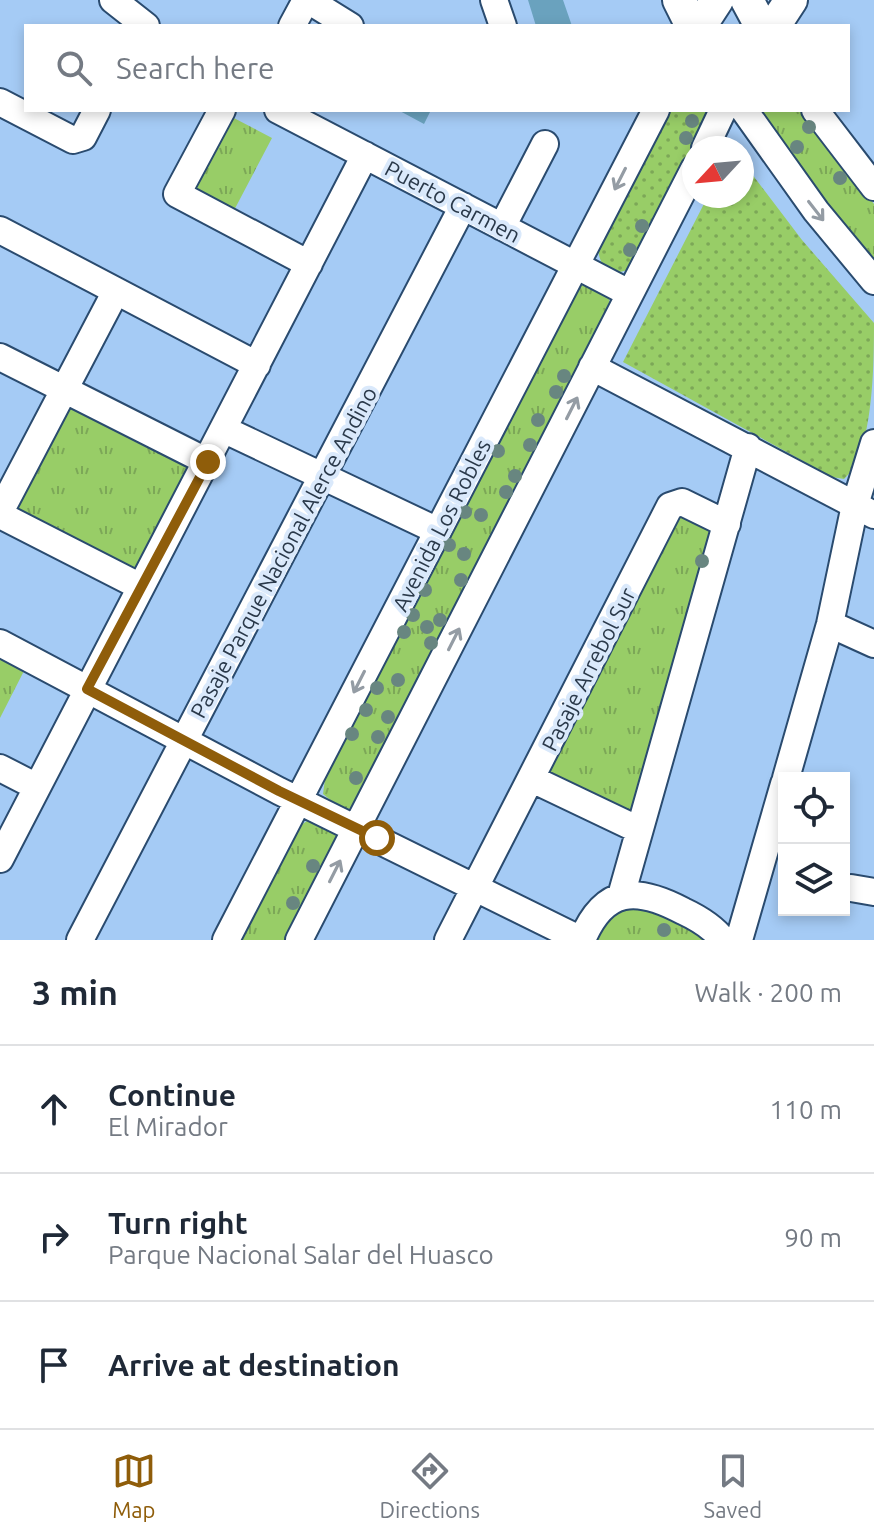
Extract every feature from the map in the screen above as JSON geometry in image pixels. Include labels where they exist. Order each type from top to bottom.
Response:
[{"type":"main road","points":[[679,0],[691,24]]},
{"type":"main road","points":[[701,24],[717,0]]},
{"type":"main road","points":[[747,0],[760,24]]},
{"type":"main road","points":[[775,24],[791,0]]},
{"type":"street","points":[[293,24],[307,0],[347,24]]},
{"type":"street","points":[[494,0],[502,24]]},
{"type":"street","points":[[0,102],[73,140],[83,137],[96,112]]},
{"type":"street","points":[[221,112],[177,194],[309,264]]},
{"type":"street","name":"Puerto Carmen","points":[[282,112],[629,293]]},
{"type":"street","name":"Avenida Los Robles","points":[[226,940],[655,112]]},
{"type":"street","points":[[711,136],[722,112]]},
{"type":"street","points":[[745,112],[816,211],[874,281]]},
{"type":"street","points":[[817,112],[874,187]]},
{"type":"street","points":[[502,227],[545,144]]},
{"type":"street","points":[[0,859],[365,155]]},
{"type":"street","points":[[299,940],[682,192]]},
{"type":"street","name":"Pasaje Parque Nacional Alerce Andino","points":[[80,940],[325,476],[463,206]]},
{"type":"street","points":[[0,230],[257,365]]},
{"type":"street","points":[[116,291],[64,391],[7,481],[0,514],[141,587]]},
{"type":"street","points":[[0,357],[208,462]]},
{"type":"street","points":[[592,367],[865,510]]},
{"type":"street","points":[[225,430],[438,531]]},
{"type":"street","points":[[788,772],[865,510],[874,443]]},
{"type":"street","points":[[621,896],[748,447]]},
{"type":"street","name":"Pasaje Arrebol Sur","points":[[448,940],[670,506],[682,502],[727,524]]},
{"type":"street","points":[[830,624],[874,644]]},
{"type":"street","points":[[0,643],[298,801],[581,940],[596,913],[621,896],[639,894],[668,903],[708,926],[723,940]]},
{"type":"street","points":[[0,768],[37,787]]},
{"type":"street","points":[[532,779],[639,830]]},
{"type":"street","points":[[739,940],[778,805]]},
{"type":"green space","points":[[668,112],[712,112],[700,136],[682,136],[682,170],[631,268],[616,272],[610,270],[601,261],[598,247]]},
{"type":"green space","points":[[756,112],[805,112],[874,204],[874,266]]},
{"type":"green space","points":[[230,116],[272,138],[230,218],[189,192]]},
{"type":"green space","points":[[754,177],[802,240],[874,323],[867,429],[854,467],[844,479],[832,477],[623,362],[702,208],[754,208]]},
{"type":"green space","points":[[588,283],[608,294],[611,308],[352,809],[340,808],[323,794],[325,779],[577,287]]},
{"type":"green space","points":[[69,405],[193,466],[138,571],[14,513]]},
{"type":"green space","points":[[682,510],[715,529],[637,818],[550,781],[546,766]]},
{"type":"green space","points":[[0,655],[26,667],[0,718]]},
{"type":"green space","points":[[310,819],[337,832],[338,838],[288,940],[241,940],[301,825]]},
{"type":"green space","points":[[650,907],[710,940],[593,940],[615,910]]},
{"type":"building","points":[[528,0],[563,0],[571,24],[535,24]]},
{"type":"building","points":[[402,112],[430,112],[424,124]]},
{"type":"route","points":[[208,462],[87,689],[279,791],[377,838]]}]
